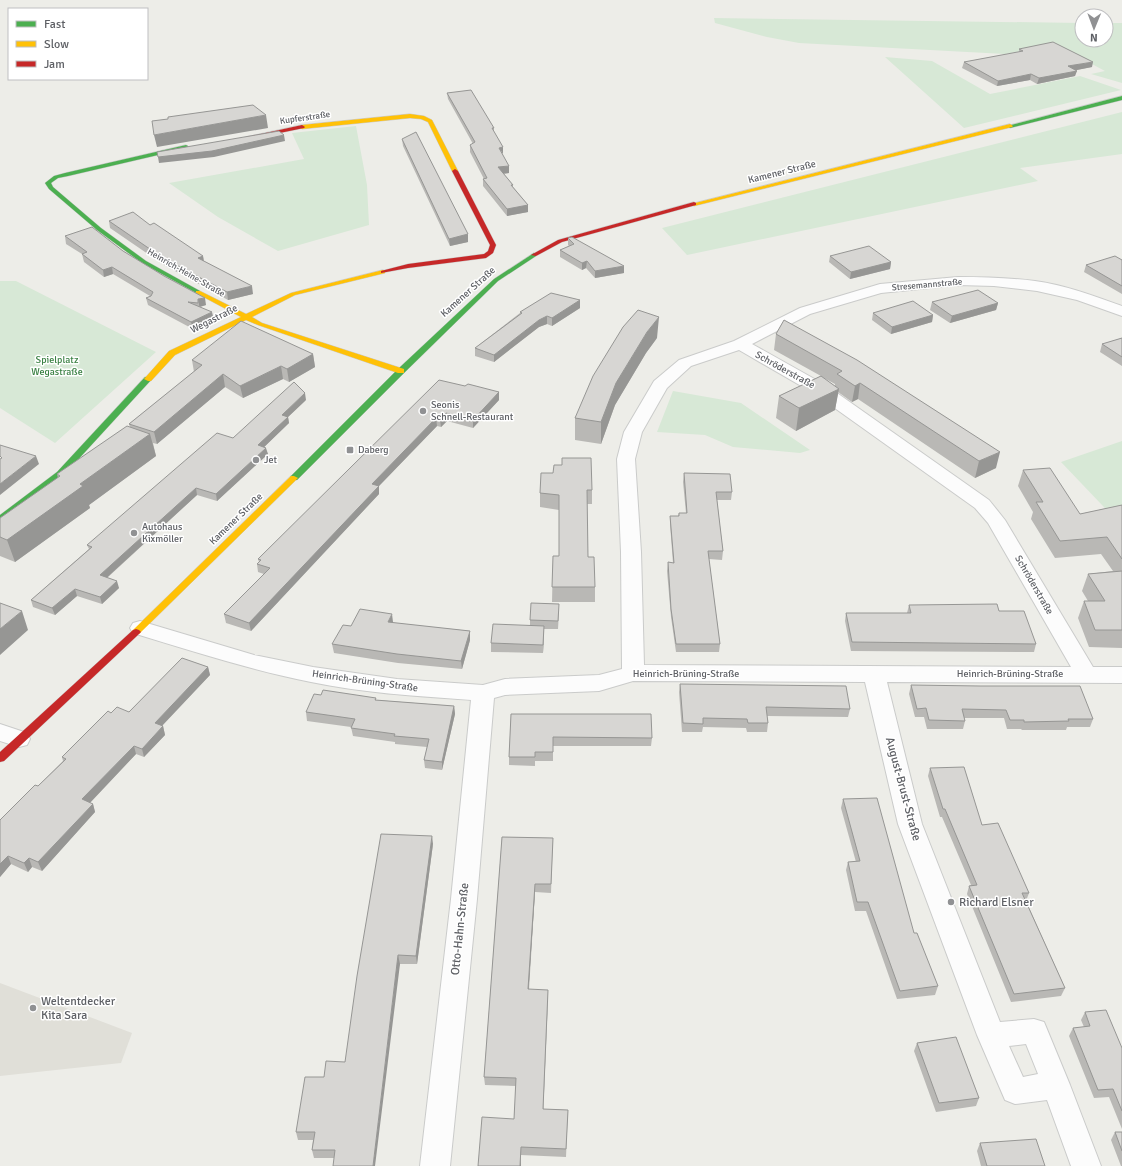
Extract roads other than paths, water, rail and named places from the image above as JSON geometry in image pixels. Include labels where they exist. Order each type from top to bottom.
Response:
[{"type":"street","name":"Kamener Straße","points":[[0,758],[10,736],[140,628],[278,494],[401,371],[496,280],[527,259],[560,241],[664,212],[1122,98]]},
{"type":"street","name":"Kupferstraße","points":[[244,138],[309,126],[415,115],[426,118],[430,121],[493,245]]},
{"type":"street","name":"Heinrich-Heine-Straße","points":[[192,146],[67,174],[48,183],[51,188],[99,229],[144,262],[244,316],[260,324],[401,371]]},
{"type":"street","name":"Wegastraße","points":[[0,519],[60,474],[172,353],[231,325],[244,316],[293,294],[408,266],[486,256],[491,253],[493,245]]},
{"type":"street","name":"Stresemannstraße","points":[[740,344],[805,311],[880,289],[923,284],[958,281],[994,282],[1037,286],[1082,297],[1122,311]]},
{"type":"street","points":[[633,673],[631,552],[626,459],[633,432],[660,385],[685,363],[740,344]]},
{"type":"street","name":"Schröderstraße","points":[[740,344],[821,390],[982,504],[996,520],[1086,674]]},
{"type":"street","name":"Heinrich-Brüning-Straße","points":[[140,628],[253,662],[313,675],[397,687],[483,693],[505,686],[599,683],[633,673],[1122,675]]},
{"type":"street","name":"August-Brust-Straße","points":[[874,674],[910,824],[991,1035],[1015,1091],[1056,1085]]},
{"type":"street","name":"Otto-Hahn-Straße","points":[[435,1166],[464,899],[483,693]]},
{"type":"street","points":[[991,1035],[1034,1031],[1086,1166]]},
{"type":"place","name":"Seonis Schnell-Restaurant","points":[[423,411]]},
{"type":"place","name":"Daberg","points":[[350,450]]},
{"type":"place","name":"Jet","points":[[256,460]]},
{"type":"place","name":"Autohaus Kixmöller","points":[[134,533]]},
{"type":"place","name":"Richard Elsner","points":[[951,902]]},
{"type":"place","name":"Weltentdecker Kita Sara","points":[[33,1008]]},
{"type":"park label","name":"Spielplatz Wegastraße","points":[[57,366]]}]
